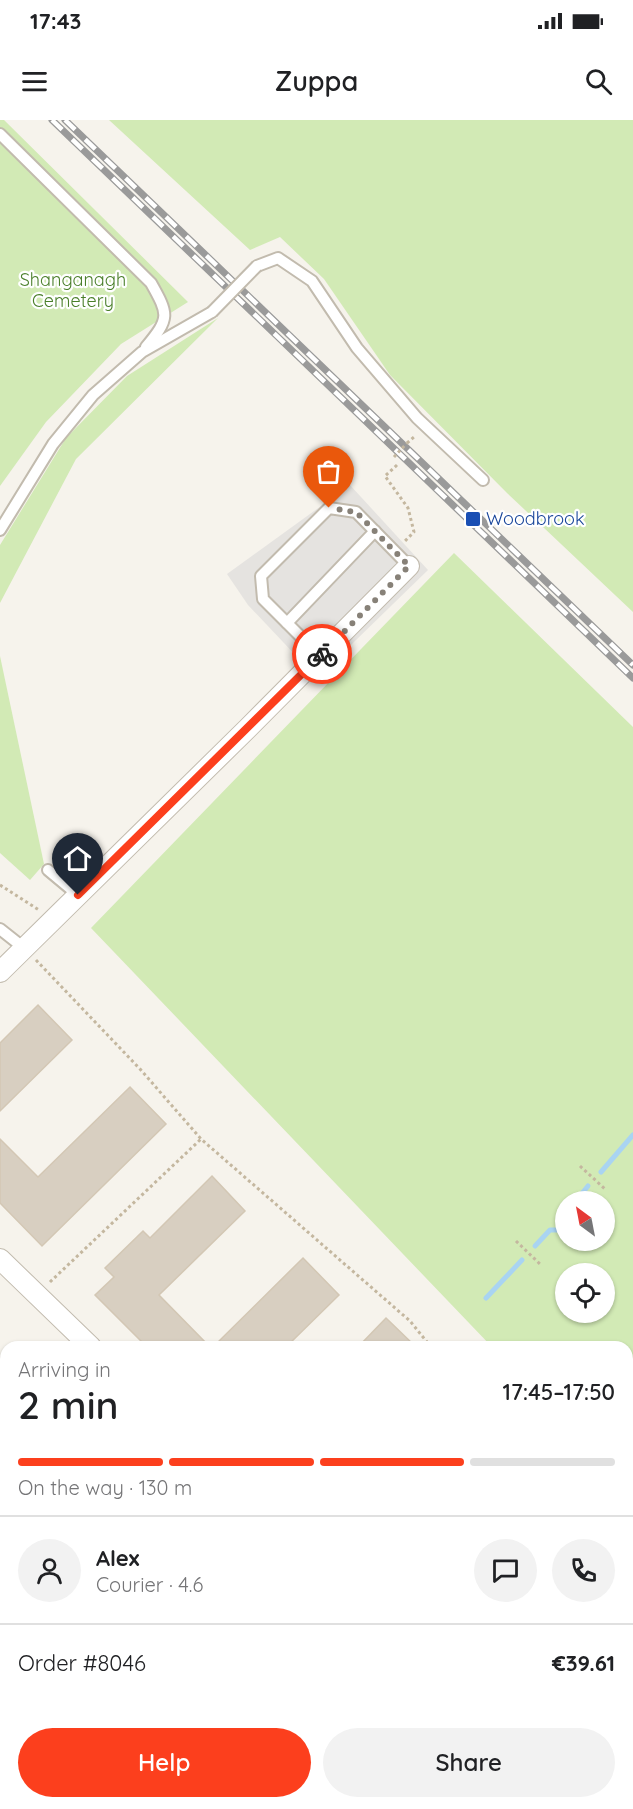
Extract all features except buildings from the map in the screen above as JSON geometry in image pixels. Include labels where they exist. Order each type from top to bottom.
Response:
[{"type":"street","points":[[0,972],[409,566]]},
{"type":"street","points":[[0,1259],[85,1341]]},
{"type":"lane","points":[[0,134],[151,283],[165,307],[163,326],[142,352],[93,395],[53,444],[0,530]]},
{"type":"lane","points":[[142,352],[212,312],[257,266],[278,258],[312,281],[357,348],[417,417],[483,480]]},
{"type":"lane","points":[[307,643],[263,599],[261,576],[329,508],[356,512],[409,566]]},
{"type":"lane","points":[[287,623],[375,531]]},
{"type":"lane","points":[[48,870],[78,895]]},
{"type":"lane","points":[[0,929],[24,948]]},
{"type":"path","points":[[394,457],[414,437]]},
{"type":"path","points":[[395,551],[414,532],[408,508],[385,476],[397,465]]},
{"type":"path","points":[[0,885],[53,920]]},
{"type":"path","points":[[24,948],[140,1069],[201,1139],[410,1321],[426,1341]]},
{"type":"path","points":[[35,1293],[46,1286],[201,1139]]},
{"type":"path","points":[[580,1166],[605,1189]]},
{"type":"path","points":[[516,1241],[541,1264]]},
{"type":"green space","name":"Shanganagh Cemetery","points":[[0,120],[4,120],[188,302],[121,344],[46,422],[0,486]]},
{"type":"green space","points":[[109,120],[633,120],[633,612],[507,493],[390,375],[324,279],[280,237],[250,250]]},
{"type":"green space","points":[[218,318],[76,459],[0,603],[0,545],[66,438],[127,376]]},
{"type":"green space","points":[[454,553],[633,727],[633,1341],[486,1341],[91,928]]},
{"type":"green space","points":[[0,656],[44,864],[30,880],[0,853]]},
{"type":"shaded area","points":[[350,485],[428,570],[317,678],[248,605],[227,574]]},
{"type":"waterway","points":[[601,1172],[633,1135]]},
{"type":"waterway","points":[[584,1191],[588,1186]]},
{"type":"waterway","points":[[535,1246],[550,1230],[555,1230]]},
{"type":"waterway","points":[[486,1298],[522,1260]]},
{"type":"railway","points":[[52,120],[633,678]]},
{"type":"railway","points":[[65,120],[633,665]]},
{"type":"way so far","points":[[322,654],[409,566],[356,512],[329,508]]},
{"type":"place","name":"Woodbrook","points":[[473,519]]},
{"type":"route","points":[[78,895],[322,654]]}]
